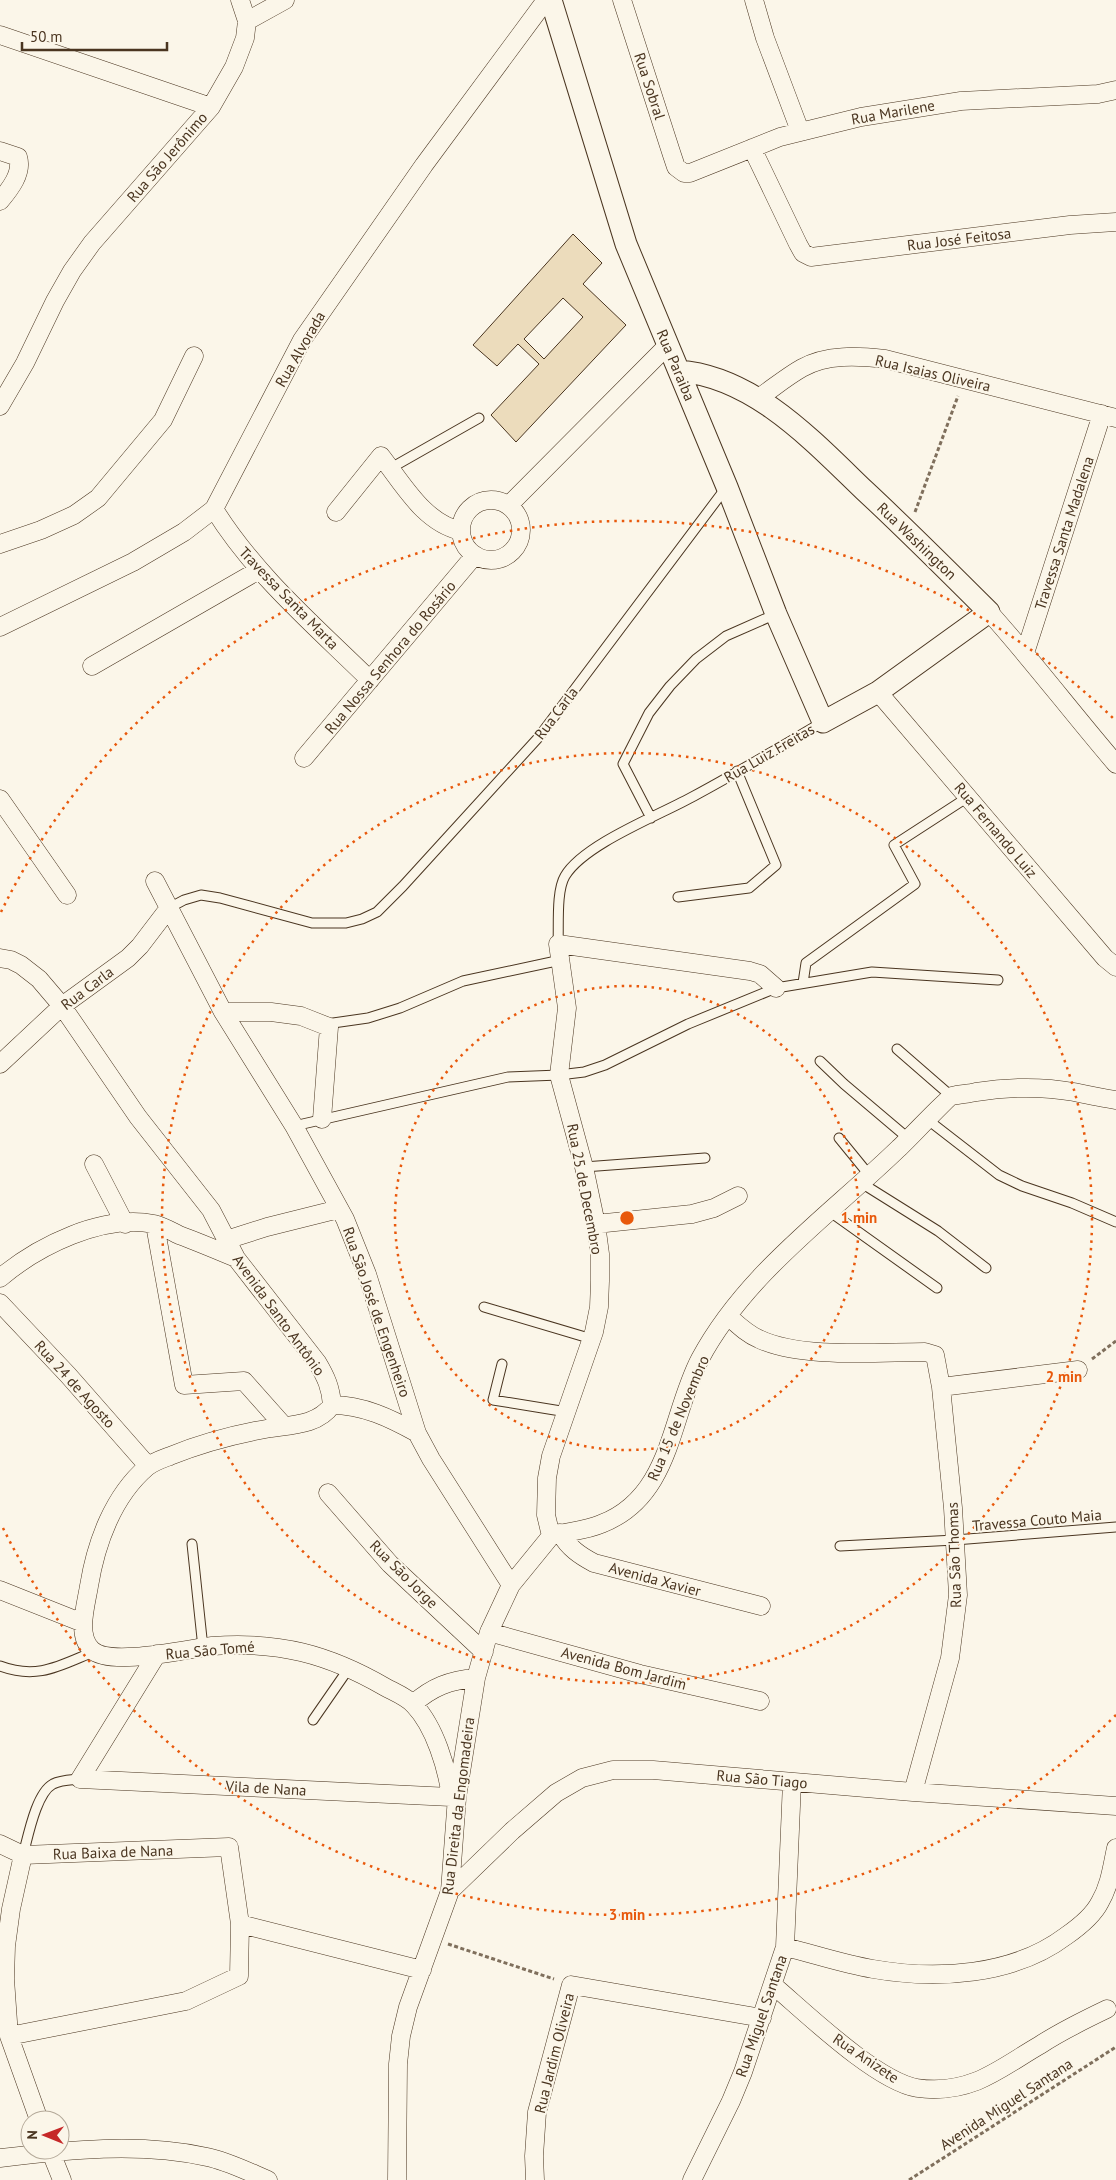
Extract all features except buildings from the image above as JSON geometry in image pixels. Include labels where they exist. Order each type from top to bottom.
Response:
[{"type":"street","points":[[240,0],[248,21],[285,0]]},
{"type":"street","name":"Rua Alvorada","points":[[0,627],[132,562],[184,532],[214,509],[302,340],[424,164],[546,0]]},
{"type":"street","name":"Rua Paraiba","points":[[551,0],[626,244],[727,487],[776,614],[823,722]]},
{"type":"street","name":"Rua Sobral","points":[[622,0],[672,155],[680,170]]},
{"type":"street","points":[[754,0],[765,38],[800,131]]},
{"type":"street","name":"Rua São Jerônimo","points":[[0,406],[25,363],[72,271],[92,243],[211,107],[234,67],[245,38],[248,21]]},
{"type":"street","points":[[0,35],[211,107]]},
{"type":"street","name":"Rua Marilene","points":[[680,170],[684,173],[690,173],[800,131],[870,115],[961,101],[1098,94],[1116,90]]},
{"type":"street","name":"Rua José Feitosa","points":[[752,148],[803,253],[810,257],[820,258],[922,243],[1070,225],[1116,222]]},
{"type":"street","points":[[0,201],[13,185],[20,165],[18,157],[6,152]]},
{"type":"street","points":[[509,505],[667,346]]},
{"type":"street","points":[[0,544],[41,530],[74,515],[98,498],[163,420],[194,356]]},
{"type":"street","name":"Rua Isaias Oliveira","points":[[757,399],[803,367],[829,359],[854,356],[885,359],[1109,416]]},
{"type":"street","name":"Rua Washington","points":[[679,370],[713,377],[757,399],[808,436],[908,531],[989,612],[1026,652],[1055,692],[1116,764]]},
{"type":"street","name":"Travessa Santa Madalena","points":[[1026,652],[1109,416]]},
{"type":"street","points":[[336,512],[386,462],[430,517],[446,526],[461,531]]},
{"type":"street","points":[[482,501],[501,501],[509,505],[515,511],[522,527],[518,543],[507,556],[500,559],[483,559],[475,555],[468,549],[461,531],[466,512],[473,505],[482,501]]},
{"type":"street","name":"Travessa Santa Marta","points":[[214,509],[232,537],[259,570],[370,680]]},
{"type":"street","name":"Rua Nossa Senhora do Rosário","points":[[304,758],[475,555]]},
{"type":"street","points":[[92,666],[259,570]]},
{"type":"street","name":"Rua Luiz Freitas","points":[[823,722],[878,692],[989,612]]},
{"type":"street","name":"Rua Fernando Luiz","points":[[878,692],[1105,958],[1116,967]]},
{"type":"street","points":[[0,799],[67,895]]},
{"type":"street","name":"Rua São José de Engenheiro","points":[[155,881],[223,1012],[294,1126],[339,1209],[367,1274],[417,1433],[431,1459],[512,1585]]},
{"type":"street","name":"Rua Carla","points":[[0,1064],[62,1006],[128,958],[140,946],[169,908]]},
{"type":"street","points":[[560,952],[750,971],[760,974],[776,988]]},
{"type":"street","name":"Rua 25 de Decembro","points":[[556,1534],[546,1515],[547,1478],[551,1456],[592,1339],[599,1307],[600,1254],[584,1167],[559,1076],[567,1008],[560,952]]},
{"type":"street","name":"Avenida Santo Antônio","points":[[4,963],[21,964],[39,979],[62,1006],[138,1117],[211,1210],[236,1258],[317,1362],[327,1379],[331,1392],[332,1406]]},
{"type":"street","points":[[223,1012],[271,1012],[300,1016],[326,1024],[329,1027],[322,1119]]},
{"type":"street","points":[[950,1096],[1017,1088],[1073,1092],[1116,1100]]},
{"type":"street","name":"Rua 15 de Novembro","points":[[556,1534],[593,1527],[621,1514],[638,1500],[654,1481],[665,1457],[700,1359],[728,1316],[778,1260],[909,1139],[950,1096]]},
{"type":"street","points":[[94,1164],[125,1224]]},
{"type":"street","points":[[596,1224],[692,1214],[714,1208],[738,1196]]},
{"type":"street","points":[[226,1240],[267,1227],[339,1209]]},
{"type":"street","points":[[0,1278],[17,1264],[45,1246],[76,1234],[125,1224],[155,1224],[236,1258]]},
{"type":"street","points":[[155,1224],[184,1385],[244,1381],[284,1426]]},
{"type":"street","name":"Rua 24 de Agosto","points":[[0,1303],[68,1375],[148,1466]]},
{"type":"street","name":"Rua São Thomas","points":[[728,1316],[743,1330],[759,1340],[780,1347],[805,1351],[926,1352],[935,1354],[941,1387],[958,1595],[950,1658],[913,1792]]},
{"type":"street","points":[[941,1387],[1078,1370]]},
{"type":"street","points":[[93,1652],[84,1641],[84,1623],[95,1553],[107,1522],[126,1490],[148,1466],[198,1444],[318,1418],[327,1413],[332,1406],[350,1406],[371,1411],[417,1433]]},
{"type":"street","name":"Rua São Jorge","points":[[328,1493],[390,1564],[484,1652]]},
{"type":"street","name":"Rua Direita da Engomadeira","points":[[397,2180],[398,2064],[401,2036],[408,2007],[450,1891],[454,1797],[476,1678],[489,1632],[512,1585],[556,1534]]},
{"type":"street","name":"Avenida Xavier","points":[[556,1534],[580,1556],[594,1563],[761,1606]]},
{"type":"street","points":[[0,1590],[84,1623]]},
{"type":"street","name":"Avenida Bom Jardim","points":[[489,1632],[640,1674],[760,1701]]},
{"type":"street","name":"Rua São Tomé","points":[[93,1652],[104,1656],[120,1658],[256,1644],[293,1649],[363,1674],[413,1704]]},
{"type":"street","points":[[80,1778],[157,1654]]},
{"type":"street","points":[[454,1797],[435,1739],[413,1704],[427,1692],[442,1684],[476,1678]]},
{"type":"street","name":"Rua São Tiago","points":[[450,1891],[534,1812],[556,1794],[582,1778],[613,1770],[653,1770],[913,1792],[1116,1806]]},
{"type":"street","name":"Vila de Nana","points":[[80,1778],[454,1797]]},
{"type":"street","name":"Rua Miguel Santana","points":[[692,2180],[731,2101],[762,2018],[785,1947],[792,1782]]},
{"type":"street","points":[[0,1844],[23,1856],[11,1909],[6,1946],[5,1979],[9,2036],[35,2110]]},
{"type":"street","name":"Rua Baixa de Nana","points":[[23,1856],[229,1847],[240,1924]]},
{"type":"street","points":[[785,1947],[872,1969],[915,1974],[958,1973],[1026,1959],[1057,1943],[1082,1924],[1100,1904],[1108,1886],[1116,1848]]},
{"type":"street","points":[[9,2036],[186,2002],[239,1976],[240,1924],[422,1970]]},
{"type":"street","points":[[571,1985],[762,2018]]},
{"type":"street","name":"Rua Jardim Oliveira","points":[[534,2180],[537,2112],[571,1985]]},
{"type":"street","name":"Rua Anizete","points":[[773,1985],[827,2032],[864,2060],[892,2079],[917,2088],[950,2089],[977,2080],[1007,2066],[1069,2027],[1107,2009]]},
{"type":"street","points":[[70,2150],[162,2150],[208,2157],[268,2180]]},
{"type":"street","points":[[0,2158],[20,2155]]},
{"type":"street","points":[[54,2160],[62,2180]]},
{"type":"lane","points":[[386,462],[479,418]]},
{"type":"lane","name":"Rua Carla","points":[[169,908],[184,900],[201,895],[220,898],[312,923],[346,923],[362,919],[377,912],[538,738],[727,487]]},
{"type":"lane","points":[[651,818],[623,764],[649,713],[670,686],[696,659],[726,636],[776,614]]},
{"type":"lane","name":"Rua Luiz Freitas","points":[[560,895],[563,878],[581,857],[823,722]]},
{"type":"lane","points":[[678,897],[749,888],[776,865],[737,771]]},
{"type":"lane","points":[[803,983],[806,963],[915,884],[894,845],[968,797]]},
{"type":"lane","name":"Rua 25 de Decembro","points":[[560,895],[560,952]]},
{"type":"lane","points":[[326,1024],[368,1018],[400,1008],[462,981],[560,952]]},
{"type":"lane","points":[[294,1126],[508,1077],[559,1076],[584,1072],[605,1065],[688,1024],[776,988],[872,972],[998,980]]},
{"type":"lane","points":[[897,1049],[950,1096]]},
{"type":"lane","points":[[820,1061],[909,1139]]},
{"type":"lane","points":[[928,1120],[999,1175],[1022,1186],[1072,1203],[1116,1222]]},
{"type":"lane","points":[[839,1138],[866,1180],[986,1268]]},
{"type":"lane","points":[[584,1167],[705,1158]]},
{"type":"lane","points":[[829,1211],[937,1288]]},
{"type":"lane","points":[[484,1307],[592,1339]]},
{"type":"lane","points":[[502,1364],[494,1400],[568,1412]]},
{"type":"lane","name":"Travessa Couto Maia","points":[[840,1546],[955,1540],[1116,1527]]},
{"type":"lane","points":[[192,1544],[203,1648]]},
{"type":"lane","points":[[0,1666],[14,1671],[33,1673],[49,1670],[93,1652]]},
{"type":"lane","points":[[313,1720],[349,1668]]},
{"type":"lane","points":[[23,1856],[45,1791],[53,1784],[80,1778]]},
{"type":"path","points":[[908,531],[964,379]]},
{"type":"path","points":[[1078,1370],[1116,1341]]},
{"type":"path","points":[[433,1939],[571,1985]]},
{"type":"path","name":"Avenida Miguel Santana","points":[[909,2180],[1116,2047]]}]
